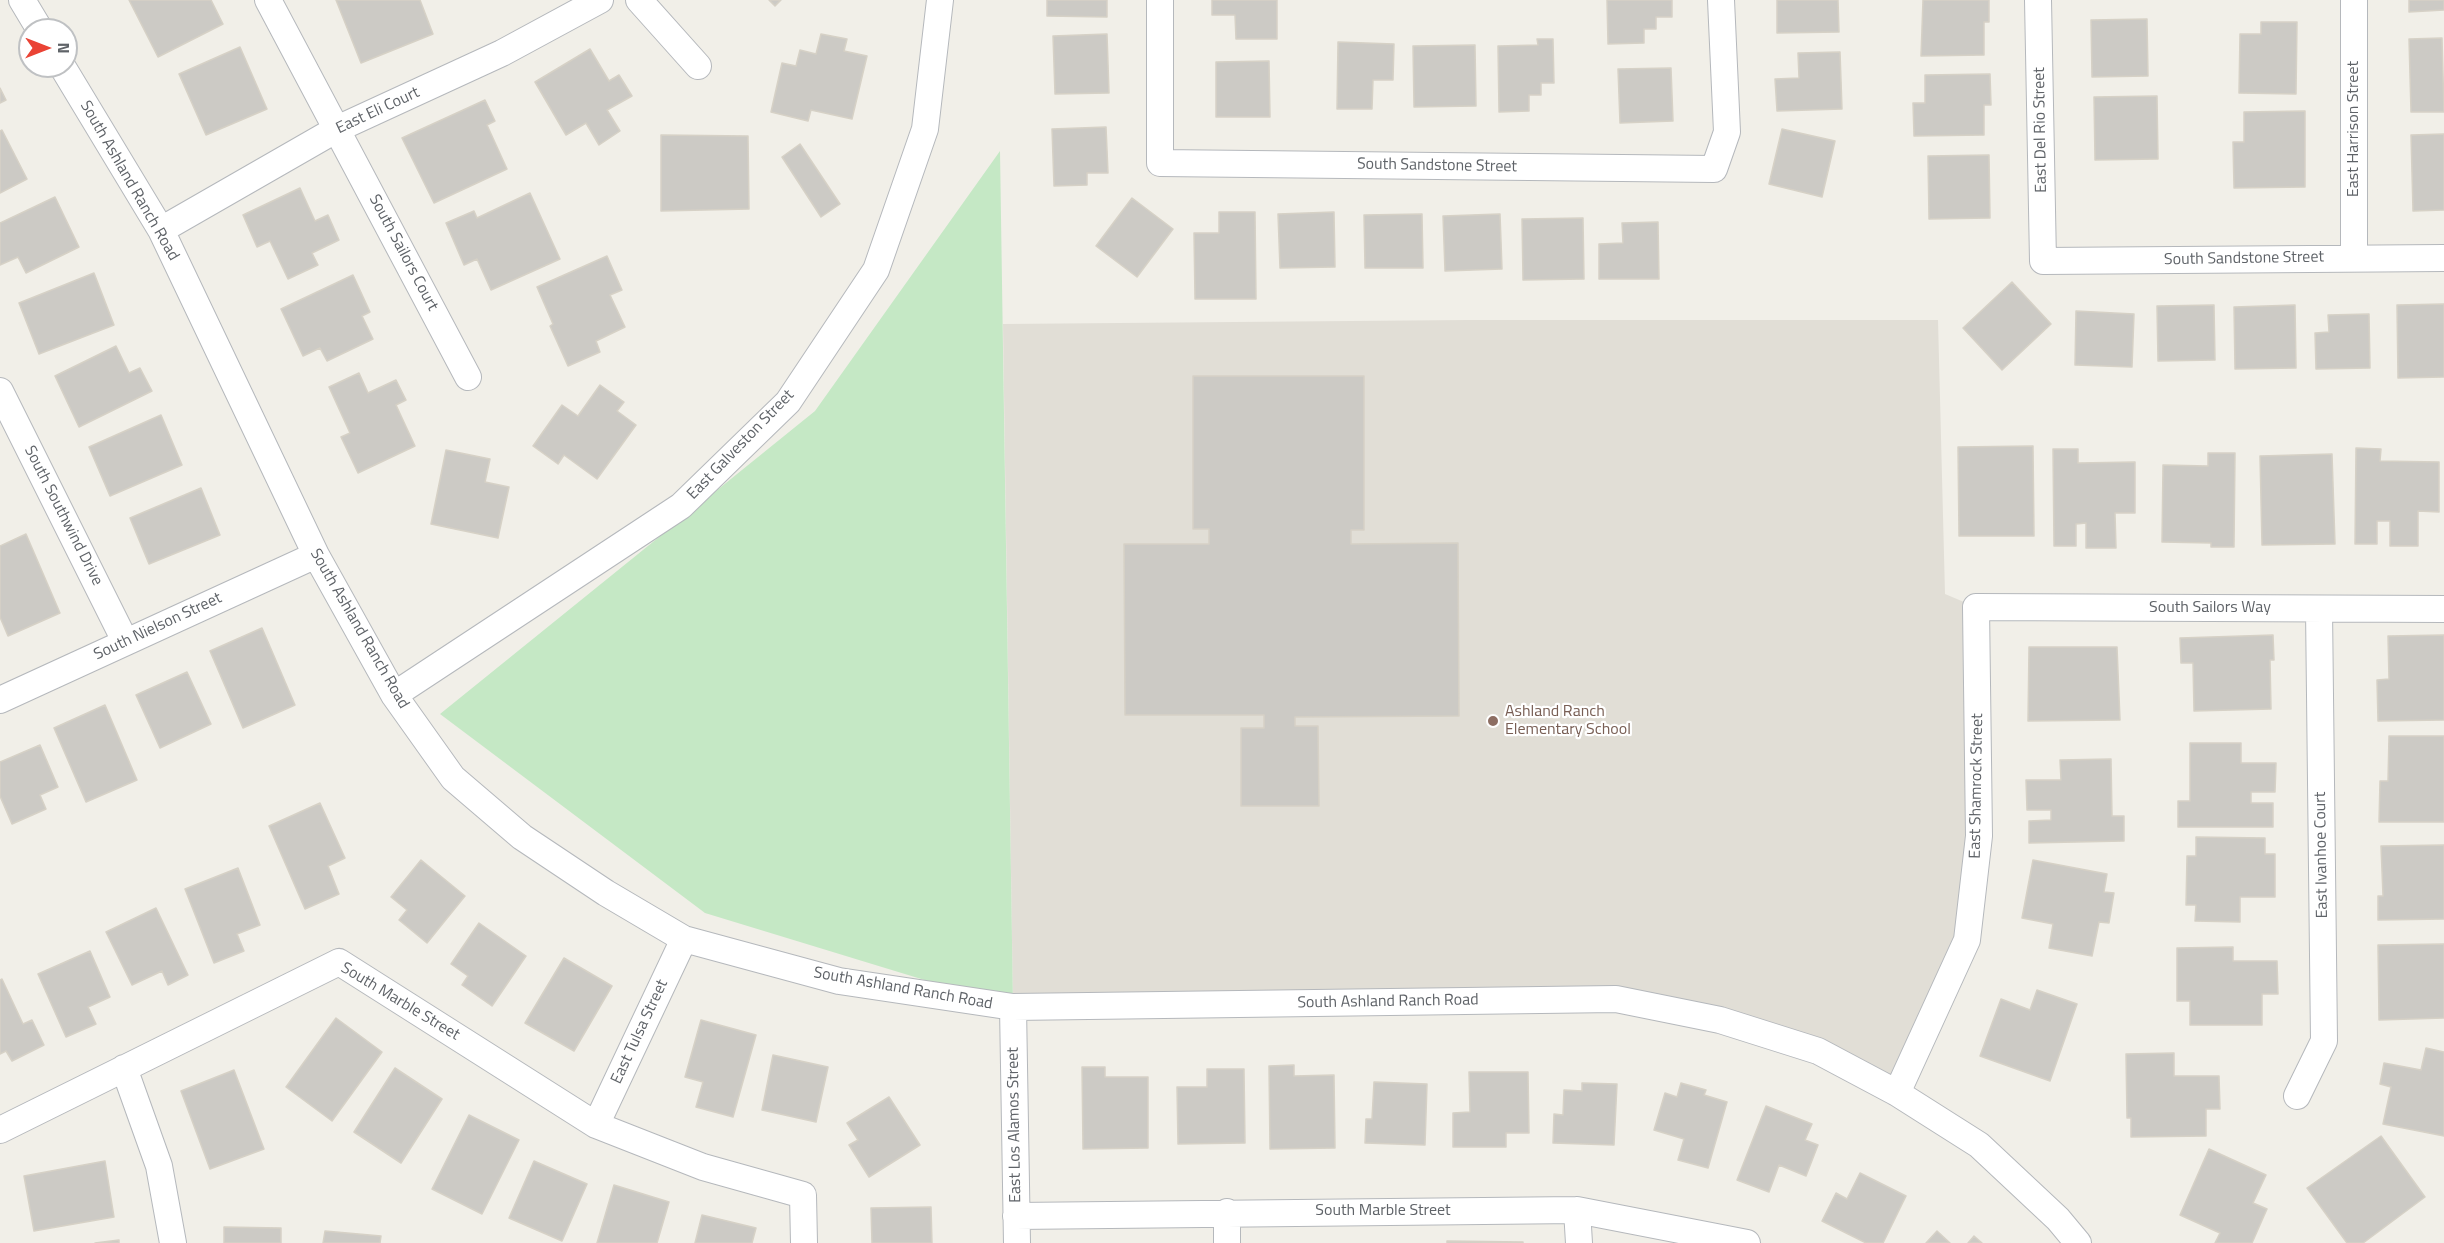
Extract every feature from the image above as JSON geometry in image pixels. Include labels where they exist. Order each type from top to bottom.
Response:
[{"type":"street","points":[[22,0],[33,18]]},
{"type":"street","points":[[268,0],[337,129]]},
{"type":"street","name":"East Eli Court","points":[[161,230],[337,129],[502,53],[600,0]]},
{"type":"street","points":[[639,0],[698,66]]},
{"type":"street","name":"East Galveston Street","points":[[394,695],[681,506],[788,402],[876,270],[925,129],[940,0]]},
{"type":"street","name":"South Sandstone Street","points":[[1160,0],[1160,163],[1714,169],[1727,132],[1721,0]]},
{"type":"street","name":"East Del Rio Street","points":[[2038,0],[2043,261]]},
{"type":"street","name":"East Harrison Street","points":[[2354,0],[2354,258]]},
{"type":"street","name":"South Ashland Ranch Road","points":[[69,78],[161,230],[316,555],[394,695],[453,778],[522,837],[606,893],[684,939],[839,981],[1013,1007],[1617,999],[1720,1020],[1818,1051],[1897,1093],[1979,1145],[2058,1219],[2078,1243]]},
{"type":"street","name":"South Sailors Court","points":[[337,129],[468,377]]},
{"type":"street","name":"South Sandstone Street","points":[[2043,261],[2444,258]]},
{"type":"street","name":"South Southwind Drive","points":[[0,391],[125,641]]},
{"type":"street","name":"South Nielson Street","points":[[0,700],[316,555]]},
{"type":"street","name":"South Sailors Way","points":[[1976,607],[2444,609]]},
{"type":"street","name":"East Shamrock Street","points":[[1897,1093],[1967,940],[1979,836],[1976,607]]},
{"type":"street","name":"East Ivanhoe Court","points":[[2297,1095],[2324,1041],[2319,609]]},
{"type":"street","name":"East Tulsa Street","points":[[596,1125],[684,939]]},
{"type":"street","name":"South Marble Street","points":[[0,1130],[339,962],[596,1125],[703,1167],[803,1195],[804,1243]]},
{"type":"street","name":"East Los Alamos Street","points":[[1013,1007],[1017,1243]]},
{"type":"street","points":[[124,1068],[159,1166],[174,1243]]},
{"type":"street","points":[[1577,1210],[1579,1243]]},
{"type":"street","name":"South Marble Street","points":[[1016,1216],[1577,1210],[1747,1243]]},
{"type":"street","points":[[1227,1212],[1227,1243]]},
{"type":"shaded area","name":"Ashland Ranch Elementary School","points":[[1467,320],[1938,320],[1945,594],[1976,607],[1967,940],[1897,1093],[1818,1051],[1616,999],[1013,1007],[1003,324]]},
{"type":"green space","points":[[1000,151],[1013,1007],[705,913],[440,714],[815,411]]},
{"type":"building","points":[[129,0],[211,0],[223,24],[158,57]]},
{"type":"building","points":[[336,0],[420,0],[433,34],[361,63]]},
{"type":"building","points":[[769,0],[781,0],[775,6]]},
{"type":"building","points":[[1047,0],[1107,0],[1107,17],[1047,16]]},
{"type":"building","points":[[1212,0],[1277,0],[1277,39],[1236,39],[1235,15],[1212,15]]},
{"type":"building","points":[[1607,0],[1672,0],[1672,17],[1656,17],[1656,29],[1644,29],[1644,43],[1608,44]]},
{"type":"building","points":[[1777,0],[1838,0],[1839,32],[1777,33]]},
{"type":"building","points":[[1923,0],[1989,0],[1989,22],[1984,22],[1984,55],[1921,56]]},
{"type":"building","points":[[2409,0],[2444,0],[2444,10],[2409,12]]},
{"type":"building","points":[[2147,19],[2148,76],[2092,77],[2091,20]]},
{"type":"building","points":[[2261,22],[2297,22],[2296,94],[2239,93],[2240,34],[2261,34]]},
{"type":"building","points":[[821,34],[847,39],[844,51],[867,56],[852,119],[811,110],[808,121],[771,112],[782,63],[796,66],[800,50],[816,54]]},
{"type":"building","points":[[1107,34],[1109,93],[1055,94],[1053,36]]},
{"type":"building","points":[[2442,38],[2444,112],[2411,112],[2409,39]]},
{"type":"building","points":[[1537,39],[1553,39],[1554,83],[1541,83],[1541,95],[1529,95],[1529,111],[1499,112],[1498,46],[1538,45]]},
{"type":"building","points":[[1338,42],[1394,44],[1393,80],[1373,80],[1372,109],[1337,109]]},
{"type":"building","points":[[1475,45],[1476,106],[1414,107],[1413,46]]},
{"type":"building","points":[[240,47],[267,109],[206,135],[179,74]]},
{"type":"building","points":[[590,49],[609,81],[619,75],[632,96],[607,110],[620,131],[599,145],[586,123],[566,135],[535,82]]},
{"type":"building","points":[[1840,52],[1842,109],[1777,111],[1775,79],[1799,78],[1798,53]]},
{"type":"building","points":[[1269,61],[1270,117],[1216,117],[1216,62]]},
{"type":"building","points":[[1671,68],[1673,121],[1620,123],[1618,69]]},
{"type":"building","points":[[1990,74],[1991,105],[1984,105],[1984,135],[1914,136],[1913,103],[1925,103],[1925,75]]},
{"type":"building","points":[[0,88],[6,100],[0,103]]},
{"type":"building","points":[[2157,96],[2158,159],[2095,160],[2094,97]]},
{"type":"building","points":[[485,100],[495,121],[487,125],[507,169],[434,203],[402,138]]},
{"type":"building","points":[[2305,111],[2305,187],[2234,188],[2233,142],[2244,142],[2244,112]]},
{"type":"building","points":[[1106,127],[1108,173],[1087,173],[1087,185],[1054,186],[1052,129]]},
{"type":"building","points":[[1782,129],[1835,141],[1822,197],[1769,184]]},
{"type":"building","points":[[2,130],[27,179],[0,193],[0,131]]},
{"type":"building","points":[[2444,134],[2444,210],[2413,211],[2411,135]]},
{"type":"building","points":[[661,135],[748,136],[749,209],[661,211]]},
{"type":"building","points":[[800,144],[840,204],[821,217],[782,157]]},
{"type":"building","points":[[1989,155],[1990,218],[1929,219],[1928,156]]},
{"type":"building","points":[[300,188],[315,221],[328,215],[339,240],[312,253],[318,265],[288,279],[270,241],[257,247],[243,215]]},
{"type":"building","points":[[530,193],[560,259],[491,290],[477,259],[464,265],[446,223],[474,211],[477,218]]},
{"type":"building","points":[[55,197],[79,247],[26,273],[18,257],[0,265],[0,223]]},
{"type":"building","points":[[1132,198],[1173,229],[1137,277],[1096,246]]},
{"type":"building","points":[[1219,212],[1255,212],[1256,299],[1195,299],[1194,233],[1219,233]]},
{"type":"building","points":[[1334,212],[1335,267],[1280,268],[1278,214]]},
{"type":"building","points":[[1422,214],[1423,268],[1365,268],[1364,215]]},
{"type":"building","points":[[1500,214],[1502,269],[1445,271],[1443,216]]},
{"type":"building","points":[[1583,218],[1584,279],[1523,280],[1522,219]]},
{"type":"building","points":[[1658,222],[1659,279],[1599,279],[1599,244],[1623,243],[1622,223]]},
{"type":"building","points":[[607,256],[622,290],[610,295],[625,327],[596,341],[600,352],[568,366],[550,326],[553,324],[537,287]]},
{"type":"building","points":[[94,273],[114,325],[39,354],[19,303]]},
{"type":"building","points":[[353,275],[370,312],[362,316],[373,339],[327,361],[320,348],[303,356],[281,309]]},
{"type":"building","points":[[2012,282],[2051,324],[2002,370],[1963,328]]},
{"type":"building","points":[[2444,304],[2444,377],[2398,378],[2397,305]]},
{"type":"building","points":[[2214,305],[2215,360],[2158,361],[2157,306]]},
{"type":"building","points":[[2295,305],[2296,368],[2235,369],[2234,307]]},
{"type":"building","points":[[2076,311],[2134,314],[2132,367],[2075,365]]},
{"type":"building","points":[[2369,314],[2370,368],[2316,369],[2315,333],[2329,332],[2328,315]]},
{"type":"building","points":[[116,346],[129,373],[140,368],[152,391],[79,427],[55,376]]},
{"type":"building","points":[[359,373],[368,393],[396,380],[406,400],[396,405],[415,446],[358,473],[341,437],[350,433],[329,387]]},
{"type":"building","points":[[1193,376],[1364,376],[1364,530],[1351,530],[1351,544],[1458,543],[1459,716],[1295,717],[1295,726],[1318,726],[1319,806],[1241,806],[1241,728],[1264,728],[1264,715],[1125,715],[1124,544],[1209,544],[1209,529],[1193,529]]},
{"type":"building","points":[[600,385],[624,402],[617,411],[636,425],[597,479],[564,455],[558,464],[533,446],[562,405],[578,416]]},
{"type":"building","points":[[161,415],[182,465],[110,496],[89,447]]},
{"type":"building","points":[[2033,446],[2034,536],[1959,536],[1958,447]]},
{"type":"building","points":[[2356,448],[2381,449],[2380,461],[2439,462],[2439,512],[2418,511],[2418,546],[2390,546],[2390,521],[2377,521],[2377,544],[2355,544]]},
{"type":"building","points":[[2053,449],[2078,449],[2078,463],[2135,462],[2135,513],[2115,513],[2116,548],[2086,548],[2086,523],[2076,524],[2076,546],[2054,546]]},
{"type":"building","points":[[446,450],[490,459],[485,482],[509,487],[498,538],[431,524]]},
{"type":"building","points":[[2208,453],[2235,453],[2234,547],[2211,547],[2211,543],[2162,542],[2163,465],[2208,466]]},
{"type":"building","points":[[2332,454],[2335,544],[2262,545],[2260,456]]},
{"type":"building","points":[[201,488],[220,535],[149,564],[130,518]]},
{"type":"building","points":[[26,534],[60,613],[8,636],[0,617],[0,546]]},
{"type":"building","points":[[262,628],[295,705],[243,728],[210,651]]},
{"type":"building","points":[[2273,635],[2274,660],[2270,660],[2271,709],[2194,711],[2193,663],[2181,663],[2180,638]]},
{"type":"building","points":[[2444,635],[2444,720],[2378,721],[2377,680],[2389,679],[2388,636]]},
{"type":"building","points":[[2029,647],[2117,647],[2120,720],[2028,721]]},
{"type":"building","points":[[187,672],[211,724],[160,748],[136,695]]},
{"type":"building","points":[[105,705],[137,780],[86,802],[54,728]]},
{"type":"building","points":[[2389,736],[2444,736],[2444,822],[2379,822],[2380,781],[2388,781]]},
{"type":"building","points":[[2190,743],[2241,743],[2241,763],[2276,763],[2275,792],[2251,792],[2251,803],[2273,803],[2273,827],[2178,827],[2178,801],[2190,801]]},
{"type":"building","points":[[40,745],[58,787],[40,795],[46,809],[12,824],[0,796],[0,762]]},
{"type":"building","points":[[2111,759],[2112,816],[2124,816],[2124,841],[2029,843],[2029,821],[2051,820],[2051,810],[2027,810],[2026,780],[2061,780],[2060,760]]},
{"type":"building","points":[[320,803],[345,858],[328,866],[339,894],[305,909],[269,826]]},
{"type":"building","points":[[2196,837],[2265,838],[2265,854],[2275,854],[2275,897],[2240,897],[2240,922],[2195,921],[2196,905],[2186,905],[2187,856],[2196,856]]},
{"type":"building","points":[[2444,845],[2444,919],[2378,920],[2378,896],[2383,896],[2381,846]]},
{"type":"building","points":[[421,860],[465,896],[427,943],[399,920],[407,910],[391,897]]},
{"type":"building","points":[[2033,860],[2107,874],[2104,892],[2114,893],[2109,923],[2099,922],[2092,956],[2049,948],[2053,924],[2022,918]]},
{"type":"building","points":[[238,868],[260,925],[237,934],[244,951],[214,963],[185,889]]},
{"type":"building","points":[[156,908],[188,975],[168,985],[162,971],[132,985],[106,932]]},
{"type":"building","points":[[479,923],[526,956],[492,1006],[462,985],[468,976],[451,964]]},
{"type":"building","points":[[2444,944],[2444,1018],[2379,1020],[2378,945]]},
{"type":"building","points":[[2233,947],[2233,961],[2277,961],[2278,994],[2262,994],[2262,1025],[2190,1025],[2190,1001],[2177,1001],[2177,948]]},
{"type":"building","points":[[90,951],[110,997],[88,1007],[96,1024],[66,1037],[38,974]]},
{"type":"building","points":[[564,958],[612,986],[574,1051],[525,1023]]},
{"type":"building","points":[[2,979],[23,1024],[32,1020],[44,1045],[12,1061],[6,1051],[0,1054],[0,980]]},
{"type":"building","points":[[2037,990],[2077,1004],[2050,1081],[1980,1056],[2001,999],[2030,1010]]},
{"type":"building","points":[[336,1018],[382,1052],[332,1121],[286,1087]]},
{"type":"building","points":[[701,1020],[756,1035],[733,1117],[696,1107],[703,1082],[685,1077]]},
{"type":"building","points":[[2426,1048],[2444,1052],[2444,1136],[2383,1124],[2391,1087],[2380,1084],[2384,1063],[2421,1070]]},
{"type":"building","points":[[2174,1053],[2174,1076],[2219,1076],[2220,1109],[2206,1109],[2206,1136],[2131,1137],[2131,1118],[2127,1118],[2126,1054]]},
{"type":"building","points":[[773,1055],[828,1067],[816,1122],[762,1110]]},
{"type":"building","points":[[1294,1065],[1294,1076],[1334,1075],[1335,1148],[1270,1149],[1269,1066]]},
{"type":"building","points":[[1082,1067],[1105,1067],[1105,1077],[1148,1077],[1148,1148],[1083,1149]]},
{"type":"building","points":[[395,1068],[442,1099],[401,1163],[354,1132]]},
{"type":"building","points":[[1207,1069],[1244,1069],[1245,1143],[1178,1144],[1177,1087],[1207,1087]]},
{"type":"building","points":[[234,1070],[264,1149],[210,1169],[181,1091]]},
{"type":"building","points":[[1469,1072],[1528,1072],[1529,1133],[1506,1133],[1506,1147],[1453,1147],[1453,1113],[1470,1112]]},
{"type":"building","points":[[1374,1082],[1427,1084],[1425,1145],[1365,1143],[1366,1119],[1372,1119]]},
{"type":"building","points":[[1582,1083],[1617,1084],[1614,1145],[1553,1143],[1554,1114],[1563,1115],[1564,1090],[1582,1091]]},
{"type":"building","points":[[1681,1083],[1706,1090],[1704,1095],[1727,1102],[1708,1168],[1678,1160],[1684,1139],[1654,1130],[1665,1093],[1677,1097]]},
{"type":"building","points":[[889,1097],[920,1145],[869,1177],[849,1145],[858,1140],[847,1123]]},
{"type":"building","points":[[1766,1106],[1812,1124],[1805,1140],[1818,1145],[1806,1176],[1779,1165],[1769,1192],[1737,1180]]},
{"type":"building","points":[[469,1115],[519,1140],[482,1214],[432,1189]]},
{"type":"building","points":[[2381,1136],[2425,1197],[2363,1243],[2347,1243],[2307,1188]]},
{"type":"building","points":[[2209,1149],[2266,1175],[2253,1203],[2267,1209],[2252,1243],[2215,1243],[2220,1233],[2180,1215]]},
{"type":"building","points":[[105,1161],[114,1217],[34,1231],[24,1176]]},
{"type":"building","points":[[534,1161],[587,1184],[562,1241],[509,1218]]},
{"type":"building","points":[[1860,1173],[1906,1196],[1883,1243],[1866,1243],[1822,1221],[1836,1193],[1847,1199]]},
{"type":"building","points":[[614,1185],[669,1202],[657,1243],[597,1243]]},
{"type":"building","points":[[931,1207],[932,1243],[872,1243],[871,1208]]},
{"type":"building","points":[[702,1215],[756,1228],[752,1243],[695,1243]]},
{"type":"building","points":[[224,1227],[281,1228],[281,1243],[224,1243]]},
{"type":"building","points":[[325,1231],[381,1236],[380,1243],[323,1243]]},
{"type":"building","points":[[1937,1231],[1950,1243],[1926,1243]]},
{"type":"building","points":[[1974,1236],[1982,1243],[1968,1243]]},
{"type":"building","points":[[119,1240],[119,1243],[95,1243]]},
{"type":"building","points":[[1447,1241],[1523,1242],[1523,1243],[1447,1243]]},
{"type":"place","name":"Ashland Ranch Elementary School","points":[[1493,721]]}]
